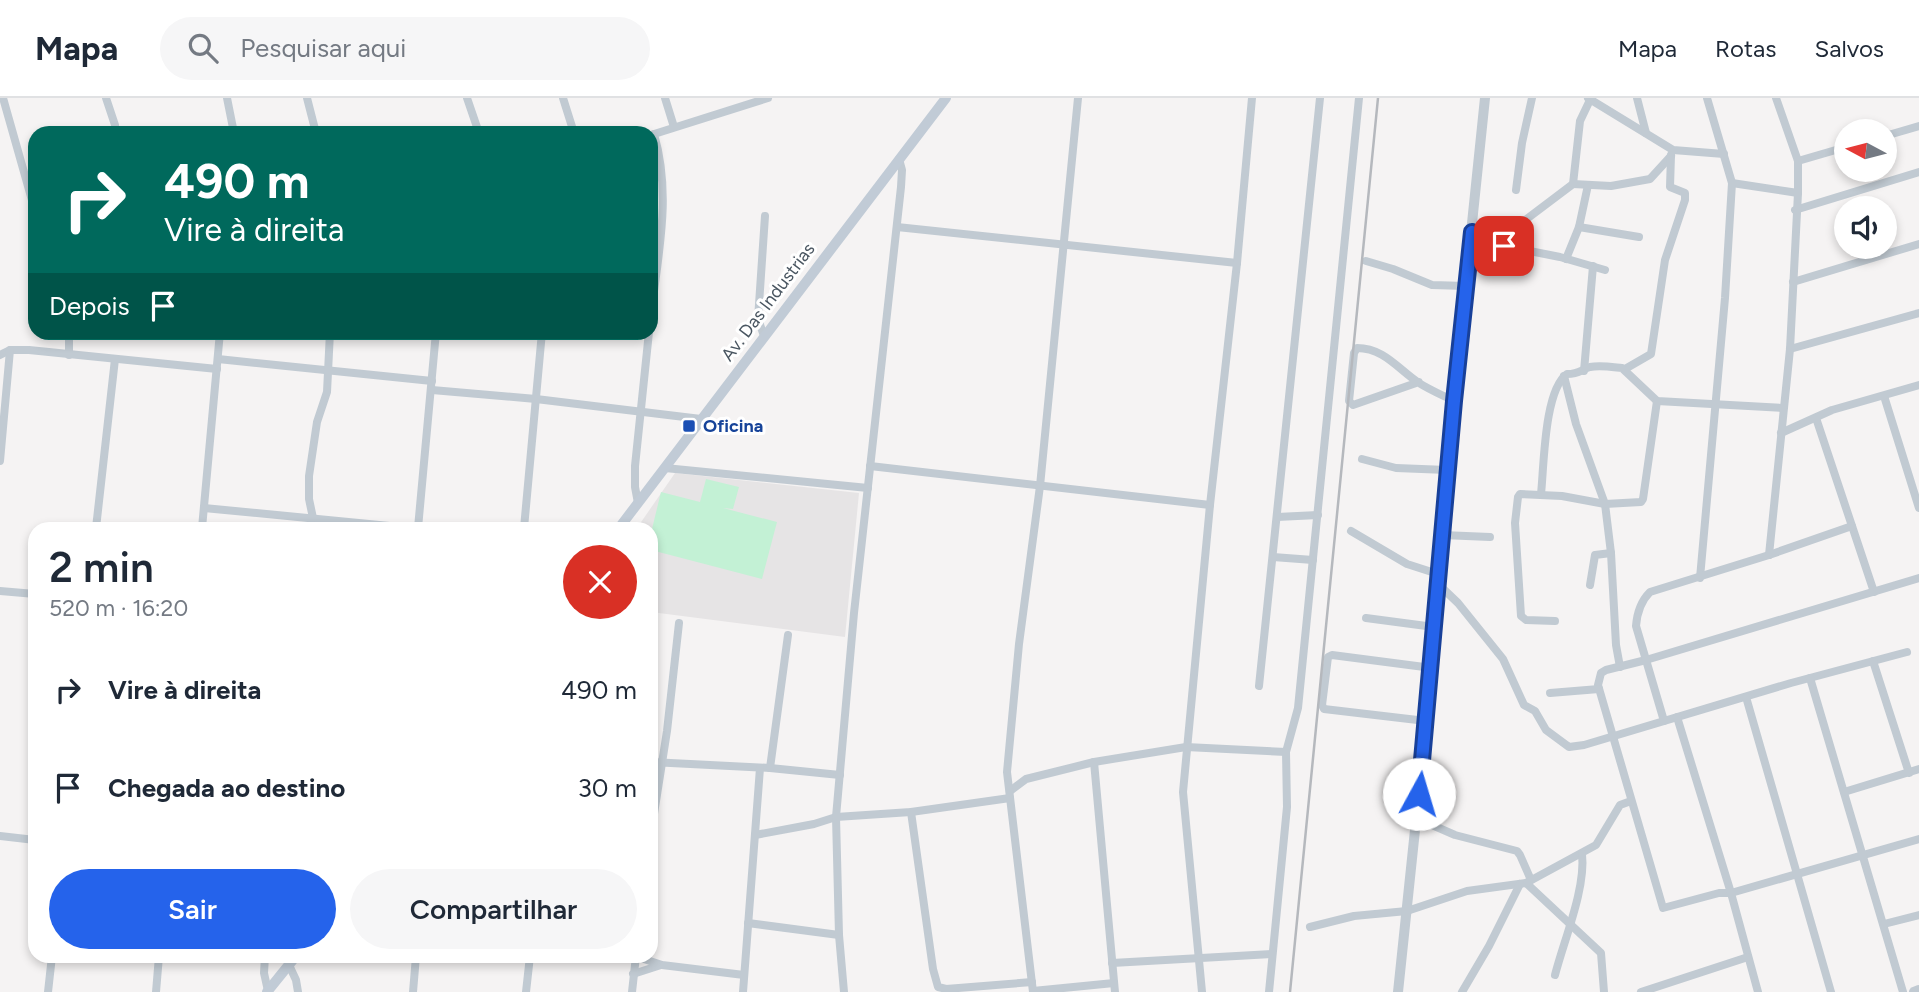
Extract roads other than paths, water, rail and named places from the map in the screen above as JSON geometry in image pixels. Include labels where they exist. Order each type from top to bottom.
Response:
[{"type":"main road","name":"Av. Das Industrias","points":[[624,522],[946,98]]},
{"type":"main road","points":[[268,992],[290,963]]},
{"type":"street","points":[[3,98],[28,186]]},
{"type":"street","points":[[106,98],[115,125]]},
{"type":"street","points":[[227,98],[233,126]]},
{"type":"street","points":[[307,98],[314,126]]},
{"type":"street","points":[[467,98],[477,126]]},
{"type":"street","points":[[563,98],[572,126]]},
{"type":"street","points":[[665,98],[674,127]]},
{"type":"street","points":[[658,132],[768,98]]},
{"type":"street","points":[[1033,988],[1007,772],[1019,644],[1040,486],[1078,98]]},
{"type":"street","points":[[1202,992],[1184,805],[1186,747],[1252,98]]},
{"type":"street","points":[[1259,686],[1320,98]]},
{"type":"street","points":[[1269,992],[1287,807],[1286,752],[1298,708],[1359,98]]},
{"type":"street","points":[[1398,992],[1432,668],[1447,470],[1485,98]]},
{"type":"street","points":[[1516,190],[1522,143],[1532,98]]},
{"type":"street","points":[[1637,98],[1646,133]]},
{"type":"street","points":[[1700,578],[1732,183],[1707,98]]},
{"type":"street","points":[[1769,555],[1790,349],[1795,210],[1798,193],[1798,161],[1776,98]]},
{"type":"street","points":[[1573,184],[1580,121],[1589,99],[1672,152],[1724,154]]},
{"type":"street","points":[[1897,132],[1919,126]]},
{"type":"street","points":[[658,148],[664,192],[658,249]]},
{"type":"street","points":[[1798,161],[1834,150]]},
{"type":"street","points":[[1650,179],[1672,152]]},
{"type":"street","points":[[1625,369],[1648,357],[1652,349],[1665,260],[1685,200],[1685,193],[1671,189],[1672,152]]},
{"type":"street","points":[[844,992],[839,934],[836,817],[870,466],[902,176],[899,159]]},
{"type":"street","points":[[1795,210],[1919,172]]},
{"type":"street","points":[[1495,243],[1573,184],[1611,186],[1650,179],[1670,180]]},
{"type":"street","points":[[1732,183],[1798,193]]},
{"type":"street","points":[[1566,259],[1579,227],[1588,185]]},
{"type":"street","points":[[764,336],[758,319],[765,216]]},
{"type":"street","points":[[897,227],[1237,263]]},
{"type":"street","points":[[1579,227],[1639,237]]},
{"type":"street","points":[[1472,232],[1495,243],[1605,270]]},
{"type":"street","points":[[1793,282],[1919,244]]},
{"type":"street","points":[[1366,261],[1432,285],[1466,286]]},
{"type":"street","points":[[1584,371],[1592,266]]},
{"type":"street","points":[[1790,349],[1919,313]]},
{"type":"street","points":[[68,340],[69,355]]},
{"type":"street","points":[[203,522],[219,340]]},
{"type":"street","points":[[313,518],[309,499],[309,476],[313,439],[327,392],[330,340]]},
{"type":"street","points":[[419,522],[435,340]]},
{"type":"street","points":[[525,522],[541,340]]},
{"type":"street","points":[[638,503],[635,466],[648,340]]},
{"type":"street","points":[[1419,382],[1353,405],[1349,401],[1352,364],[1357,348],[1371,349],[1387,357],[1419,382],[1454,401]]},
{"type":"street","points":[[0,461],[10,351]]},
{"type":"street","points":[[0,355],[10,351],[217,369]]},
{"type":"street","points":[[97,522],[115,359]]},
{"type":"street","points":[[218,359],[328,370],[432,386],[702,419]]},
{"type":"street","points":[[1541,494],[1543,453],[1557,385],[1564,376],[1593,367],[1625,369],[1657,401],[1783,408]]},
{"type":"street","points":[[1564,376],[1576,424],[1605,504],[1620,667]]},
{"type":"street","points":[[0,384],[7,392]]},
{"type":"street","points":[[1781,433],[1832,410],[1919,384]]},
{"type":"street","points":[[1884,396],[1919,508]]},
{"type":"street","points":[[1555,621],[1526,620],[1520,614],[1515,523],[1517,499],[1520,494],[1541,494],[1605,504],[1637,503],[1643,499],[1657,401]]},
{"type":"street","points":[[1816,418],[1874,592]]},
{"type":"street","points":[[1362,459],[1396,468],[1447,470]]},
{"type":"street","points":[[870,466],[1210,505]]},
{"type":"street","points":[[665,468],[868,488]]},
{"type":"street","points":[[302,517],[309,499]]},
{"type":"street","points":[[204,508],[352,522]]},
{"type":"street","points":[[1277,517],[1318,515]]},
{"type":"street","points":[[1664,720],[1636,623],[1645,597],[1650,592],[1700,578],[1852,526]]},
{"type":"street","points":[[1351,531],[1406,564],[1438,578],[1503,659],[1521,702],[1535,711],[1546,730],[1573,747],[1906,652]]},
{"type":"street","points":[[1442,535],[1490,537]]},
{"type":"street","points":[[1590,585],[1595,555],[1611,553]]},
{"type":"street","points":[[1273,557],[1313,561]]},
{"type":"street","points":[[1919,578],[1606,670],[1601,673],[1599,689],[1663,908],[1719,892],[1731,893],[1919,839]]},
{"type":"street","points":[[0,591],[28,593]]},
{"type":"street","points":[[1366,618],[1434,627]]},
{"type":"street","points":[[658,784],[679,623]]},
{"type":"street","points":[[770,768],[788,635]]},
{"type":"street","points":[[1426,721],[1324,709],[1322,705],[1326,669],[1328,657],[1332,655],[1432,668]]},
{"type":"street","points":[[1873,661],[1909,773]]},
{"type":"street","points":[[1810,678],[1903,992]]},
{"type":"street","points":[[1550,694],[1599,689]]},
{"type":"street","points":[[1746,697],[1831,992]]},
{"type":"street","points":[[1677,717],[1758,992]]},
{"type":"street","points":[[755,835],[836,817],[911,811],[1010,795],[1026,779],[1094,762],[1186,747],[1286,752]]},
{"type":"street","points":[[911,811],[933,969],[938,987],[1115,988],[1094,762]]},
{"type":"street","points":[[658,763],[770,768],[840,775]]},
{"type":"street","points":[[743,992],[760,768]]},
{"type":"street","points":[[1844,792],[1919,769]]},
{"type":"street","points":[[1007,772],[1026,779]]},
{"type":"street","points":[[1310,928],[1343,918],[1407,911],[1467,891],[1526,882],[1596,845],[1620,805],[1631,801]]},
{"type":"street","points":[[1416,818],[1455,835],[1517,851],[1526,882],[1601,953],[1604,992]]},
{"type":"street","points":[[0,836],[28,839]]},
{"type":"street","points":[[1555,975],[1582,874],[1582,854]]},
{"type":"street","points":[[1462,992],[1526,882]]},
{"type":"street","points":[[1884,924],[1919,915]]},
{"type":"street","points":[[748,923],[839,934]]},
{"type":"street","points":[[1112,963],[1272,954]]},
{"type":"street","points":[[1641,992],[1748,957]]},
{"type":"street","points":[[48,992],[51,963]]},
{"type":"street","points":[[156,992],[158,963]]},
{"type":"street","points":[[265,963],[268,992]]},
{"type":"street","points":[[293,963],[298,992]]},
{"type":"street","points":[[413,992],[415,963]]},
{"type":"street","points":[[526,992],[529,963]]},
{"type":"street","points":[[632,992],[635,963]]},
{"type":"street","points":[[656,963],[744,975]]},
{"type":"street","points":[[634,974],[662,965]]},
{"type":"street","points":[[1914,992],[1919,990]]},
{"type":"railway","points":[[1290,992],[1378,98]]},
{"type":"place","name":"Oficina","points":[[689,426]]}]
